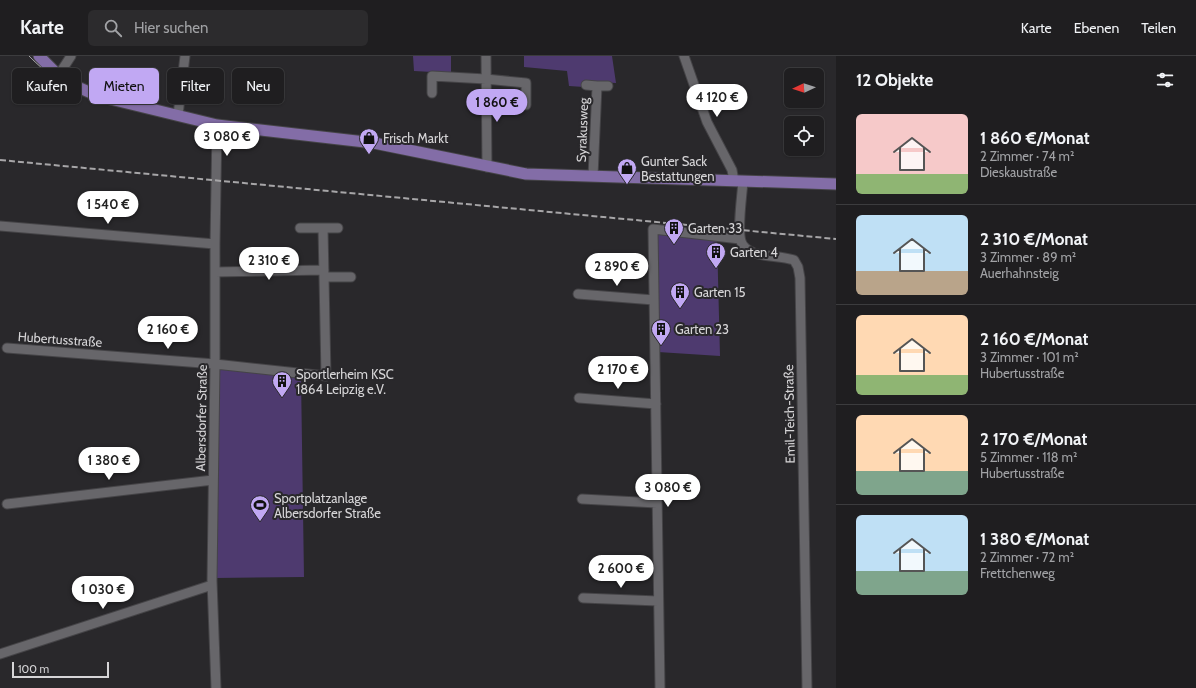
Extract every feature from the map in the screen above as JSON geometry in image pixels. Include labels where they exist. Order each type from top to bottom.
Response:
[{"type":"main road","points":[[39,56],[50,68]]},
{"type":"main road","points":[[81,89],[98,96],[217,125],[374,143],[526,174],[836,184]]},
{"type":"street","points":[[64,68],[72,56]]},
{"type":"street","points":[[178,115],[185,56]]},
{"type":"street","points":[[486,56],[487,167]]},
{"type":"street","points":[[660,688],[653,229],[740,239],[738,181],[707,122],[684,56]]},
{"type":"street","points":[[432,93],[432,76],[526,83],[526,105]]},
{"type":"street","name":"Syrakusweg","points":[[586,85],[608,86]]},
{"type":"street","name":"Syrakusweg","points":[[593,176],[597,86]]},
{"type":"street","name":"Albersdorfer Straße","points":[[216,688],[212,585],[217,125]]},
{"type":"street","points":[[0,226],[215,244]]},
{"type":"street","points":[[300,228],[338,228]]},
{"type":"street","points":[[323,228],[324,274]]},
{"type":"street","name":"Emil-Teich-Straße","points":[[740,239],[746,249],[753,253],[794,260],[798,267],[800,278],[807,688]]},
{"type":"street","points":[[215,272],[324,274],[351,276]]},
{"type":"street","name":"Hubertusstraße","points":[[7,348],[215,364],[326,376],[324,274]]},
{"type":"street","points":[[578,294],[654,300]]},
{"type":"street","points":[[579,398],[656,404]]},
{"type":"street","points":[[7,504],[213,480]]},
{"type":"street","points":[[582,498],[657,503]]},
{"type":"street","points":[[0,654],[212,585]]},
{"type":"street","points":[[583,598],[658,601]]},
{"type":"shaded area","points":[[413,56],[451,56],[451,73],[414,71]]},
{"type":"shaded area","points":[[524,56],[612,56],[616,83],[585,81],[584,87],[569,86],[567,71],[524,67]]},
{"type":"shaded area","points":[[655,233],[717,238],[720,356],[658,352]]},
{"type":"shaded area","name":"Sportplatzanlage Albersdorfer Straße","points":[[219,368],[301,377],[304,577],[215,578]]},
{"type":"tram line","points":[[29,56],[42,68]]},
{"type":"railway","points":[[0,160],[836,239]]},
{"type":"place","name":"Frisch Markt","points":[[369,155]]},
{"type":"place","name":"Gunter Sack Bestattungen","points":[[627,185]]},
{"type":"place","name":"Garten 33","points":[[674,245]]},
{"type":"place","name":"Garten 4","points":[[716,269]]},
{"type":"place","name":"Garten 15","points":[[680,309]]},
{"type":"place","name":"Garten 23","points":[[661,346]]},
{"type":"place","name":"Sportlerheim KSC 1864 Leipzig e.V.","points":[[282,398]]},
{"type":"place","name":"Sportplatzanlage Albersdorfer Straße","points":[[260,522]]}]
